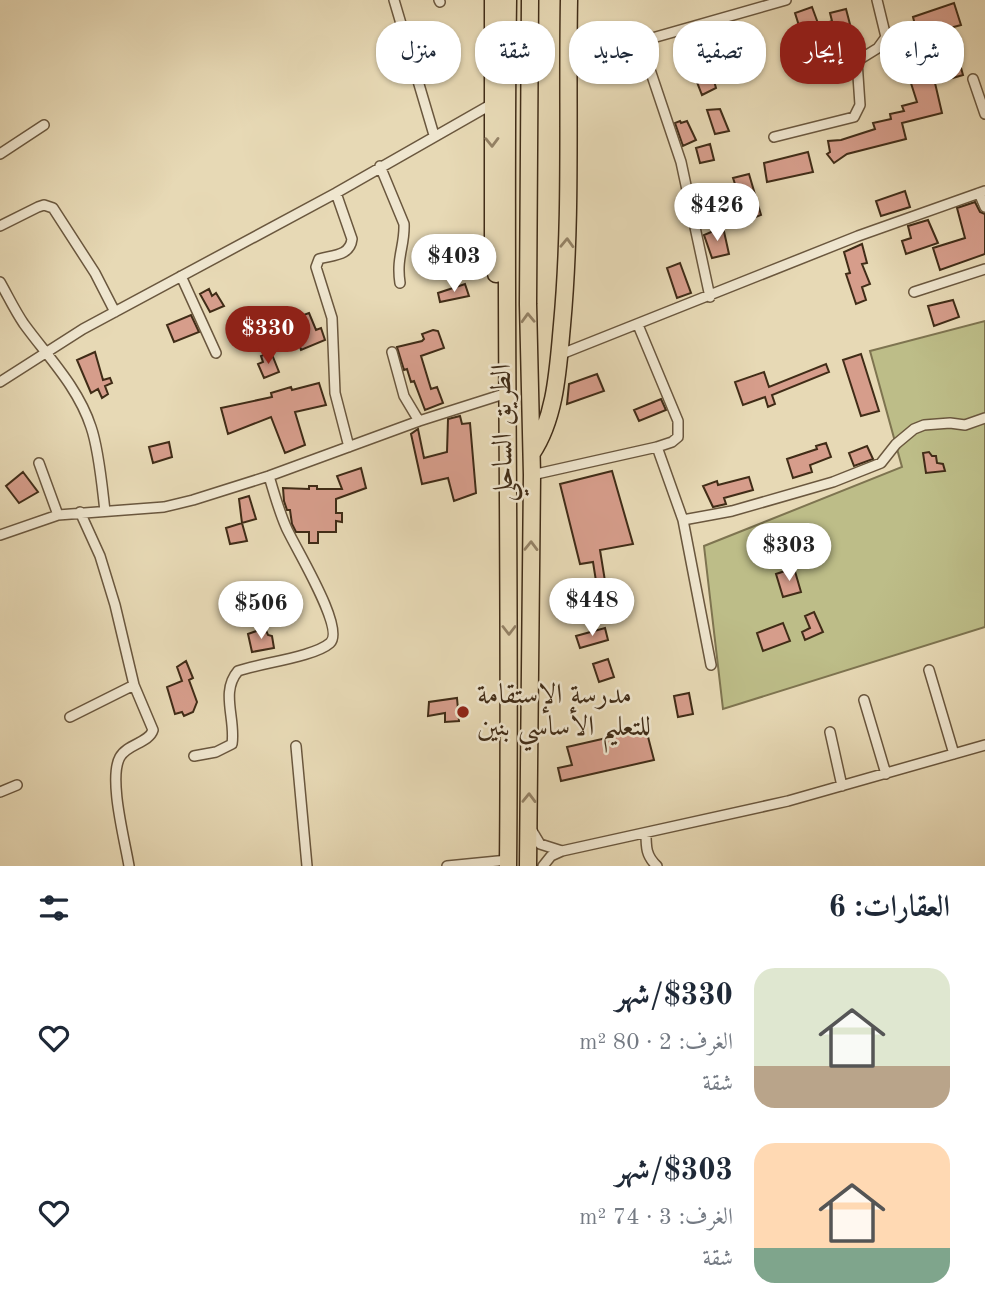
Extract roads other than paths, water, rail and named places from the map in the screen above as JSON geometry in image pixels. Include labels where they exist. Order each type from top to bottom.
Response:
[{"type":"highway","points":[[493,0],[494,257],[506,324]]},
{"type":"highway","name":"الطريق الساحلي","points":[[508,0],[505,219],[508,863]]},
{"type":"highway","name":"الطريق الساحلي","points":[[528,866],[532,475],[528,218],[530,0]]},
{"type":"highway","points":[[532,453],[545,433],[559,355],[568,234],[569,0]]},
{"type":"street","points":[[394,0],[434,135]]},
{"type":"street","points":[[659,38],[786,0]]},
{"type":"street","points":[[774,137],[850,119],[857,113],[860,105],[857,61],[878,48],[886,37],[877,0]]},
{"type":"street","points":[[973,79],[985,114]]},
{"type":"street","points":[[655,84],[681,162],[710,297]]},
{"type":"street","points":[[0,382],[47,350],[336,193],[492,104]]},
{"type":"street","points":[[0,154],[44,125]]},
{"type":"street","points":[[380,166],[404,224],[397,265],[400,283]]},
{"type":"street","points":[[559,355],[858,236],[982,192],[985,208]]},
{"type":"street","points":[[336,193],[352,245],[347,252],[319,259],[316,267],[332,318],[335,393],[349,447]]},
{"type":"street","points":[[0,226],[38,207],[44,205],[53,208],[95,273],[115,312]]},
{"type":"street","points":[[914,292],[985,268]]},
{"type":"street","points":[[181,276],[216,354]]},
{"type":"street","points":[[0,282],[23,323],[47,350],[70,385],[91,426],[105,511]]},
{"type":"street","points":[[532,475],[657,447],[678,437],[679,428],[638,325]]},
{"type":"street","points":[[393,352],[404,396],[419,421]]},
{"type":"street","points":[[0,535],[58,515],[164,507],[269,476],[419,421],[507,393]]},
{"type":"street","points":[[682,520],[732,510],[833,482],[881,463],[896,444],[914,429],[924,425],[965,425],[985,418]]},
{"type":"street","points":[[657,447],[682,520],[711,665]]},
{"type":"street","points":[[39,463],[58,515]]},
{"type":"street","points":[[194,757],[216,752],[232,744],[229,690],[232,678],[239,671],[307,653],[328,645],[334,637],[335,631],[327,610],[285,526],[269,476]]},
{"type":"street","points":[[80,512],[100,556],[134,685],[153,730],[150,736],[122,754],[118,766],[116,782],[129,866]]},
{"type":"street","points":[[929,670],[954,754]]},
{"type":"street","points":[[70,717],[134,685]]},
{"type":"street","points":[[864,700],[886,774]]},
{"type":"street","points":[[830,732],[842,786]]},
{"type":"street","points":[[543,866],[551,856],[562,850],[788,802],[985,745]]},
{"type":"street","points":[[296,746],[307,866]]},
{"type":"street","points":[[0,792],[17,785]]},
{"type":"street","points":[[529,824],[540,844],[562,850]]},
{"type":"street","points":[[646,833],[646,849],[657,866]]},
{"type":"street","points":[[447,866],[508,863]]},
{"type":"place","name":"مدرسة اﻹستقامة للتعليم اﻷساسي بنين","points":[[463,712]]}]
